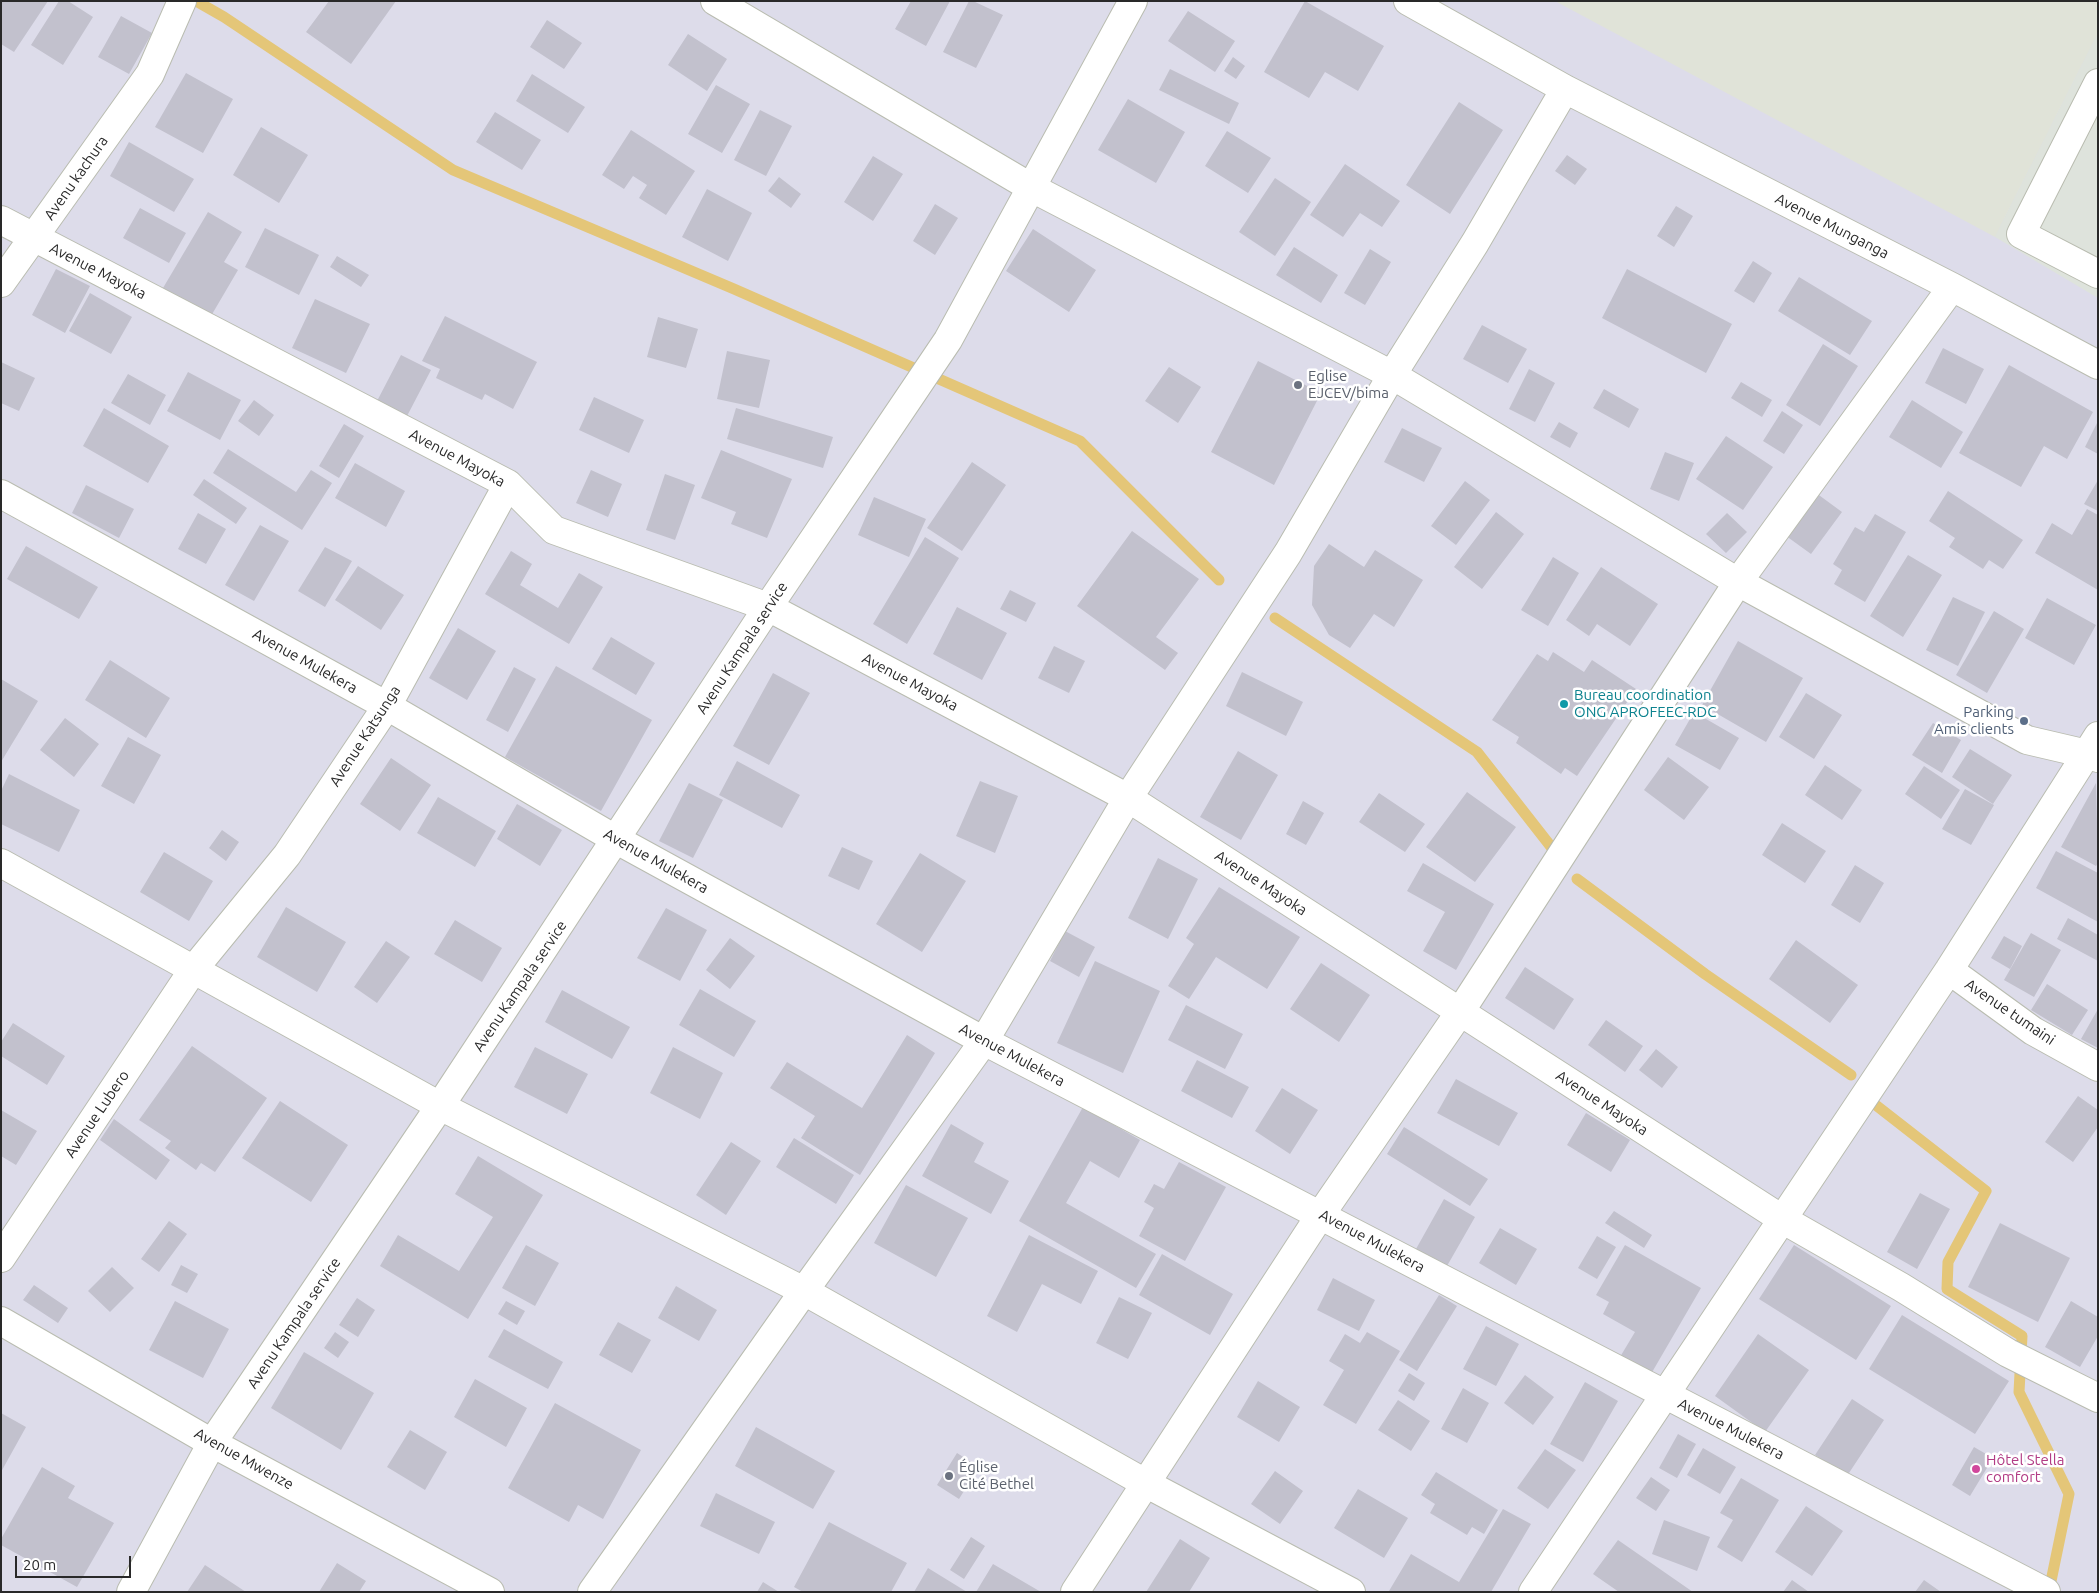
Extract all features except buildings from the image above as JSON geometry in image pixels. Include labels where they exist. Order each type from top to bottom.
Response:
[{"type":"street","points":[[715,1],[1032,188],[1392,375],[1738,582],[2027,740],[2094,749],[1950,970],[1533,1592]]},
{"type":"street","name":"Avenu Kampala service","points":[[130,1592],[212,1443],[440,1106],[617,840],[768,607],[948,340],[1133,1]]},
{"type":"street","name":"Avenue Munganga","points":[[1420,4],[1565,89],[1952,287],[2098,365]]},
{"type":"street","name":"Avenu kachura","points":[[1,283],[150,74],[180,5]]},
{"type":"street","points":[[2098,84],[2021,234],[2098,274]]},
{"type":"street","points":[[592,1592],[804,1291],[984,1041],[1128,798],[1288,553],[1392,375],[1475,243],[1565,89]]},
{"type":"street","name":"Avenue Mayoka","points":[[1,220],[508,484],[554,530],[768,607],[1128,798],[1782,1219],[1901,1287],[2008,1353],[2098,1398]]},
{"type":"street","points":[[1075,1592],[1321,1214],[1460,1012],[1738,582],[1952,287]]},
{"type":"street","name":"Avenue Katsunga","points":[[193,970],[287,855],[387,706],[508,484]]},
{"type":"street","name":"Avenue Mulekera","points":[[1,494],[387,706],[617,840],[984,1041],[1321,1214],[2042,1590]]},
{"type":"street","points":[[1,863],[440,1106],[804,1291],[1147,1484],[1351,1592]]},
{"type":"street","name":"Avenue Lubero","points":[[1,1258],[193,970]]},
{"type":"street","name":"Avenue tumaini","points":[[1950,970],[2033,1031],[2098,1067]]},
{"type":"street","name":"Avenue Mwenze","points":[[1,1321],[212,1443],[490,1592]]},
{"type":"shaded area","points":[[1555,1],[2098,1],[2098,33],[1995,237]]},
{"type":"shaded area","points":[[2098,33],[2098,298],[1995,237]]},
{"type":"waterway","points":[[196,1],[224,17],[453,170],[734,289],[1080,441],[1219,580]]},
{"type":"waterway","points":[[1275,618],[1477,752],[1552,848]]},
{"type":"waterway","points":[[1577,879],[1705,974],[1851,1075]]},
{"type":"waterway","points":[[1877,1106],[1986,1191],[1948,1262],[1947,1289],[2022,1336],[2019,1392],[2069,1494],[2050,1586],[2051,1592]]},
{"type":"place","name":"Eglise EJCEV/bima","points":[[1298,385]]},
{"type":"place","name":"Bureau coordination ONG APROFEEC-RDC","points":[[1564,704]]},
{"type":"place","name":"Parking Amis clients","points":[[2024,721]]},
{"type":"place","name":"Hôtel Stella comfort","points":[[1976,1469]]},
{"type":"place","name":"Église Cité Bethel","points":[[949,1476]]}]
